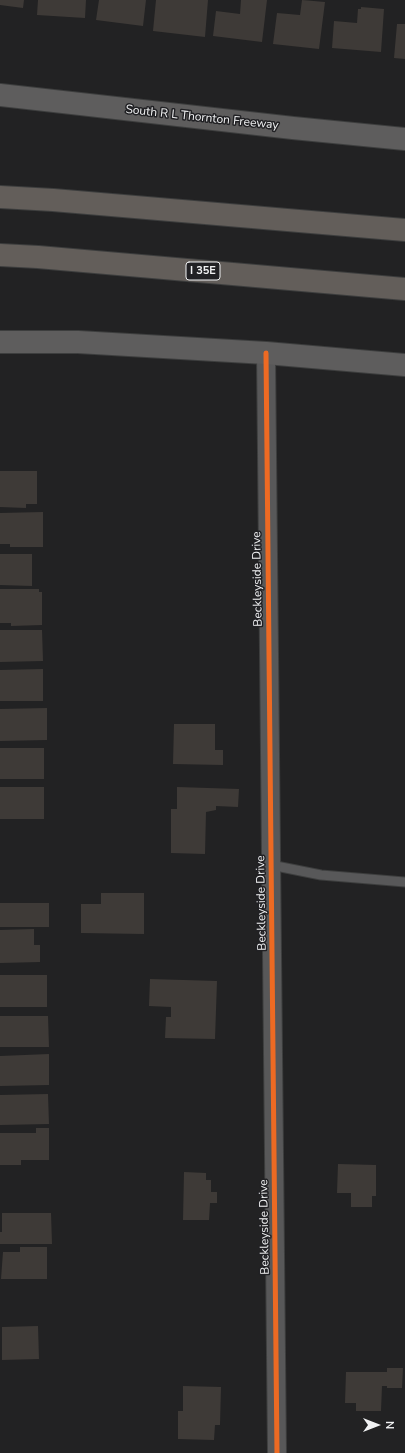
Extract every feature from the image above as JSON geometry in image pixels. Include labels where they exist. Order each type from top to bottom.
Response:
[{"type":"highway","points":[[0,197],[53,200],[405,230]]},
{"type":"highway","name":"I 35E","points":[[0,255],[405,289]]},
{"type":"main road","name":"South R L Thornton Freeway","points":[[0,95],[405,139]]},
{"type":"main road","points":[[0,342],[78,342],[266,352],[405,365]]},
{"type":"street","name":"Beckleyside Drive","points":[[266,352],[278,1453]]},
{"type":"lane","points":[[271,865],[321,874],[405,882]]},
{"type":"building","points":[[0,0],[24,0],[23,8],[0,5]]},
{"type":"building","points":[[38,0],[86,0],[85,18],[37,15]]},
{"type":"building","points":[[99,0],[146,0],[143,26],[96,20]]},
{"type":"building","points":[[156,0],[208,0],[205,37],[153,31]]},
{"type":"building","points":[[241,0],[267,0],[262,42],[213,36],[216,11],[240,14]]},
{"type":"building","points":[[302,0],[325,2],[319,49],[273,44],[277,13],[300,15]]},
{"type":"building","points":[[361,7],[384,9],[381,52],[332,48],[334,21],[357,23],[358,9],[361,9]]},
{"type":"building","points":[[397,24],[405,24],[405,59],[394,58]]},
{"type":"building","points":[[0,471],[37,471],[37,504],[26,504],[26,508],[0,507]]},
{"type":"building","points":[[43,512],[43,547],[10,547],[10,544],[0,544],[0,513]]},
{"type":"building","points":[[0,554],[32,554],[32,586],[0,585]]},
{"type":"building","points":[[0,589],[39,589],[39,592],[42,592],[42,625],[11,626],[11,623],[0,623]]},
{"type":"building","points":[[0,630],[42,630],[43,661],[0,662]]},
{"type":"building","points":[[43,669],[43,701],[0,701],[0,670]]},
{"type":"building","points":[[47,708],[47,740],[0,741],[0,709]]},
{"type":"building","points":[[174,724],[215,724],[215,750],[223,750],[223,765],[173,764]]},
{"type":"building","points":[[0,748],[44,748],[44,779],[0,779]]},
{"type":"building","points":[[0,787],[44,787],[44,819],[0,819]]},
{"type":"building","points":[[177,787],[239,789],[238,807],[216,806],[216,810],[206,812],[205,854],[171,853],[171,809],[177,809]]},
{"type":"building","points":[[101,893],[144,893],[144,934],[81,933],[81,904],[101,904]]},
{"type":"building","points":[[0,903],[49,903],[49,927],[0,927]]},
{"type":"building","points":[[34,929],[34,945],[40,945],[40,962],[0,963],[0,930]]},
{"type":"building","points":[[0,975],[47,975],[47,1007],[0,1007]]},
{"type":"building","points":[[150,979],[217,981],[215,1039],[165,1038],[166,1017],[171,1017],[171,1007],[149,1006]]},
{"type":"building","points":[[0,1016],[48,1016],[49,1047],[0,1047]]},
{"type":"building","points":[[49,1054],[49,1085],[0,1086],[0,1056]]},
{"type":"building","points":[[48,1094],[49,1124],[0,1125],[0,1095]]},
{"type":"building","points":[[36,1128],[49,1128],[49,1160],[21,1160],[21,1165],[0,1165],[0,1133],[36,1133]]},
{"type":"building","points":[[338,1164],[376,1165],[376,1196],[372,1196],[372,1207],[351,1207],[351,1193],[337,1193]]},
{"type":"building","points":[[184,1172],[206,1173],[206,1180],[211,1180],[211,1192],[217,1192],[217,1203],[210,1203],[209,1220],[183,1220]]},
{"type":"building","points":[[2,1213],[51,1213],[52,1244],[0,1244],[0,1232],[2,1232]]},
{"type":"building","points":[[20,1247],[47,1247],[47,1279],[1,1279],[3,1252],[20,1252]]},
{"type":"building","points":[[38,1326],[39,1359],[2,1360],[2,1327]]},
{"type":"building","points":[[387,1368],[403,1368],[402,1388],[387,1388],[387,1386],[382,1386],[381,1411],[356,1411],[356,1403],[345,1403],[346,1372],[387,1372]]},
{"type":"building","points":[[183,1386],[221,1387],[220,1425],[215,1425],[214,1440],[178,1439],[178,1411],[183,1411]]},
{"type":"cycle path","points":[[266,353],[277,1453]]}]
